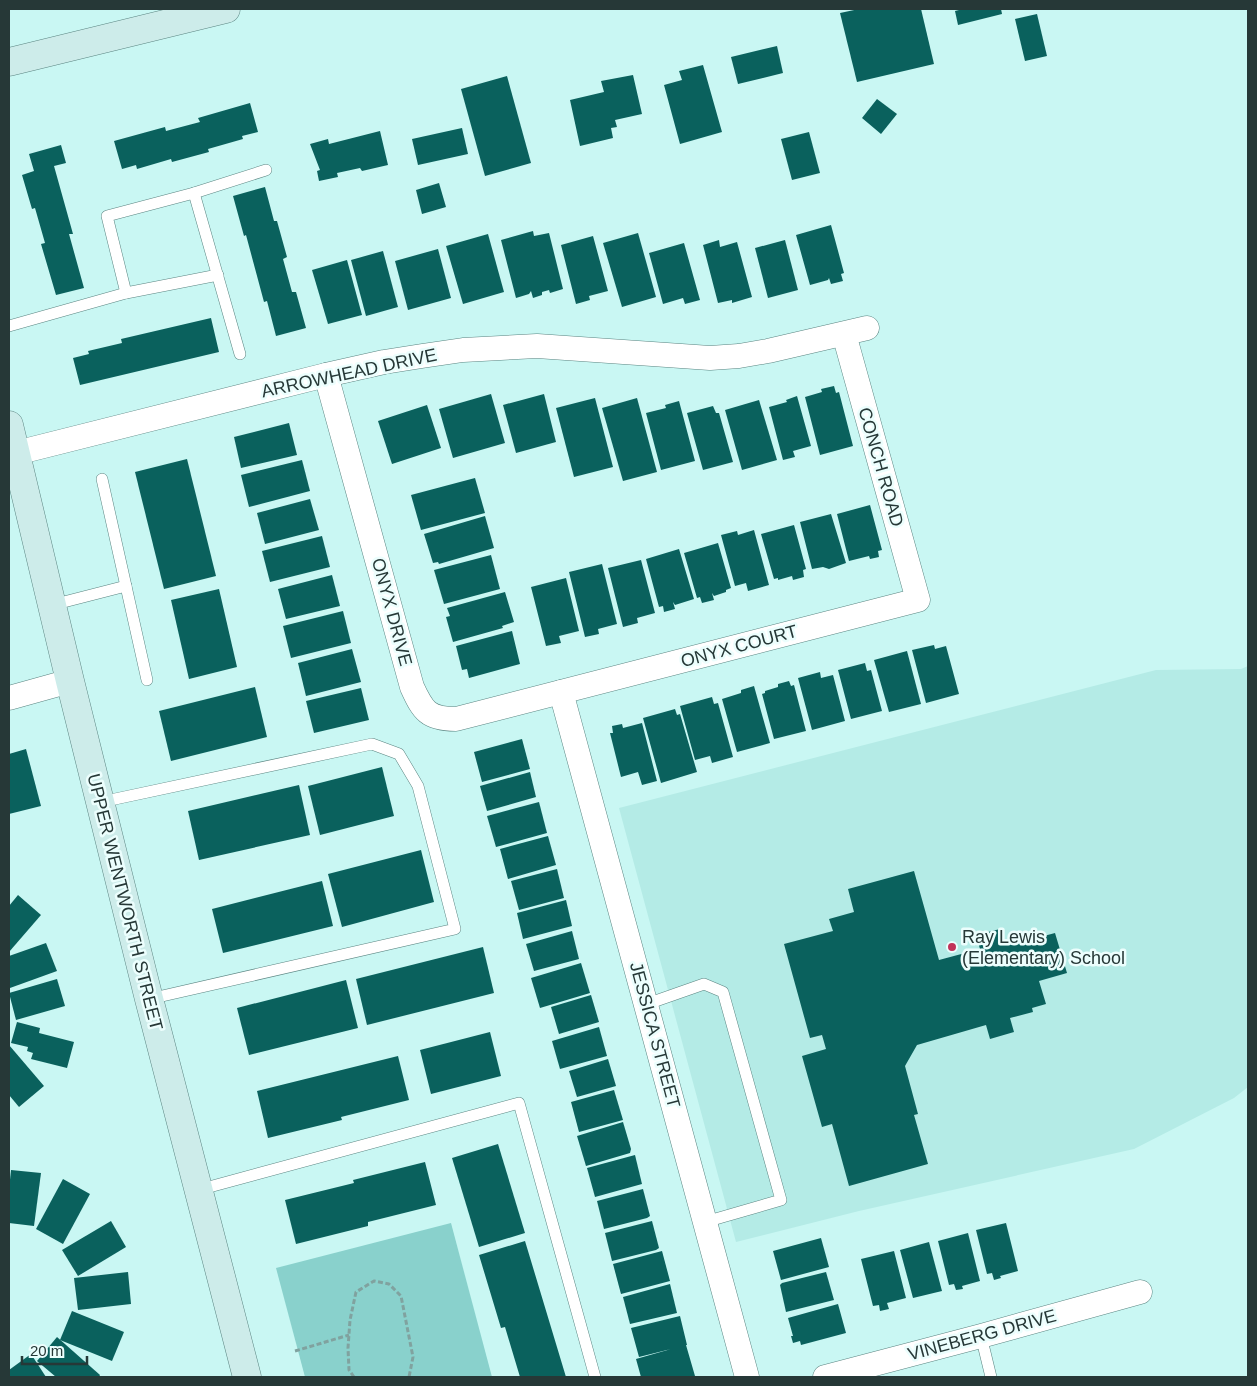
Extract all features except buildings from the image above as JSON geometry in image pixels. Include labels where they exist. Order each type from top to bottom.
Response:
[{"type":"street","points":[[9,62],[226,9]]},
{"type":"street","name":"ARROWHEAD DRIVE","points":[[16,453],[326,375],[422,356],[463,350],[537,346],[589,348],[638,354],[710,358],[739,356],[867,328]]},
{"type":"street","name":"CONCH ROAD","points":[[844,334],[918,600]]},
{"type":"street","name":"ONYX DRIVE","points":[[326,375],[412,686],[422,707],[426,712],[435,716],[444,719],[456,719],[561,692]]},
{"type":"street","name":"UPPER WENTWORTH STREET","points":[[9,425],[149,999],[247,1377]]},
{"type":"street","name":"ONYX COURT","points":[[561,692],[918,600]]},
{"type":"street","points":[[9,698],[70,681]]},
{"type":"street","name":"JESSICA STREET","points":[[561,692],[747,1377]]},
{"type":"street","name":"VINEBERG DRIVE","points":[[825,1377],[1140,1292]]},
{"type":"lane","points":[[126,293],[107,216],[194,193],[266,170]]},
{"type":"lane","points":[[194,193],[240,354]]},
{"type":"lane","points":[[9,326],[126,293],[218,274]]},
{"type":"lane","points":[[102,479],[147,680]]},
{"type":"lane","points":[[52,604],[126,586]]},
{"type":"lane","points":[[101,802],[372,744],[399,754],[418,786],[455,929],[149,999]]},
{"type":"lane","points":[[646,1004],[704,984],[723,992],[781,1200],[705,1222]]},
{"type":"lane","points":[[198,1190],[519,1103],[595,1377]]},
{"type":"lane","points":[[981,1336],[991,1377]]},
{"type":"path","points":[[354,1377],[349,1370],[349,1335],[356,1292],[374,1281],[389,1284],[401,1296],[413,1357],[409,1377]]},
{"type":"path","points":[[295,1351],[349,1335]]},
{"type":"shaded area","name":"Ray Lewis (Elementary) School","points":[[1248,666],[1248,1087],[1234,1098],[1134,1149],[859,1211],[736,1242],[619,808],[1156,670],[1241,669]]},
{"type":"shaded area","points":[[451,1223],[492,1377],[305,1377],[276,1268]]},
{"type":"place","name":"Ray Lewis (Elementary) School","points":[[952,947]]}]
